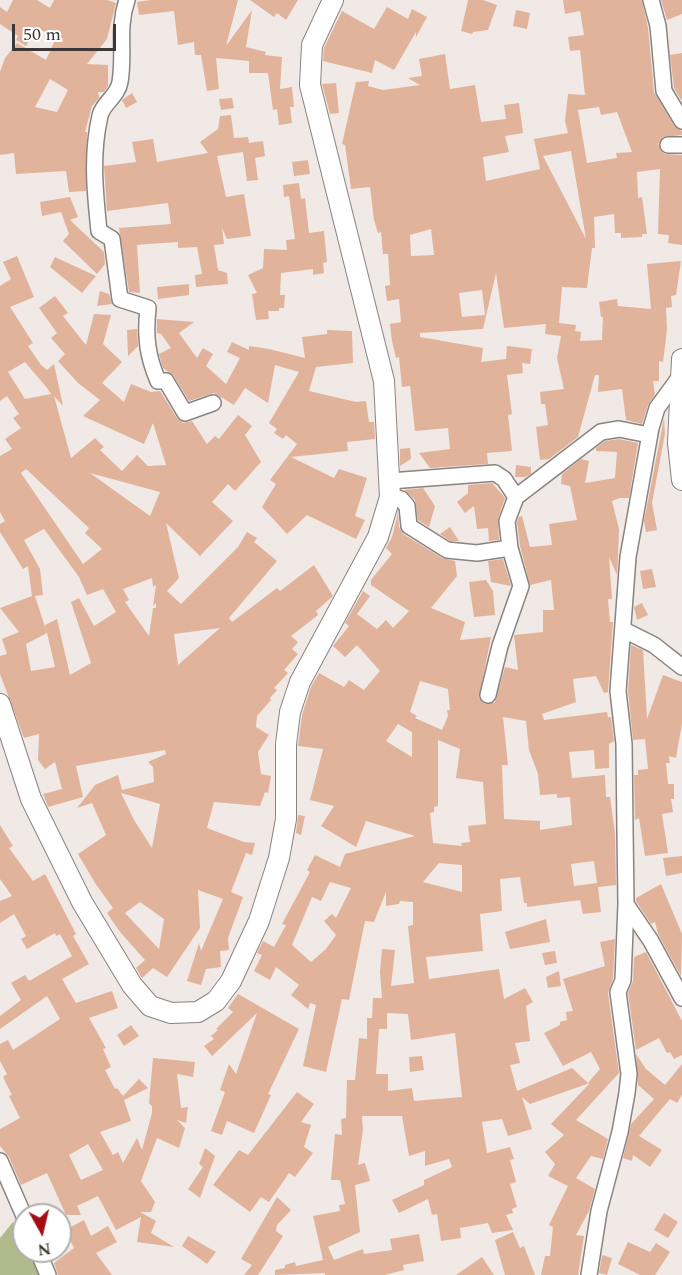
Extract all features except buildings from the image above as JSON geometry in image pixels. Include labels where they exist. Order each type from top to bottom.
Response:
[{"type":"street","points":[[127,0],[119,40],[123,65],[119,90],[100,113],[93,168],[99,231],[112,239],[120,299],[148,308],[145,334],[148,357],[158,381],[166,381],[184,413],[213,404]]},
{"type":"street","points":[[0,704],[31,799],[82,902],[132,985],[150,1006],[171,1013],[198,1012],[216,1001],[231,981],[259,921],[284,839],[286,744],[290,712],[300,682],[378,537],[390,489],[384,381],[310,85],[312,45],[333,0]]},
{"type":"street","points":[[651,0],[658,26],[664,91],[682,121]]},
{"type":"street","points":[[589,1275],[599,1211],[620,1132],[627,1093],[628,1074],[618,992],[623,980],[626,904],[624,744],[618,691],[628,557],[649,435],[657,408],[681,368]]},
{"type":"street","points":[[681,368],[678,451],[682,480]]},
{"type":"street","points":[[488,695],[500,646],[521,586],[510,548],[507,521],[516,497],[601,432],[619,429],[649,435]]},
{"type":"street","points":[[390,489],[495,473],[504,479],[516,497]]},
{"type":"street","points":[[390,489],[407,506],[409,526],[447,550],[477,553],[510,548]]},
{"type":"street","points":[[624,630],[654,645],[682,667]]},
{"type":"street","points":[[626,904],[651,941],[682,998]]},
{"type":"street","points":[[0,1161],[18,1203]]},
{"type":"green space","points":[[12,1223],[12,1263],[34,1263],[40,1275],[0,1275],[0,1238]]}]
